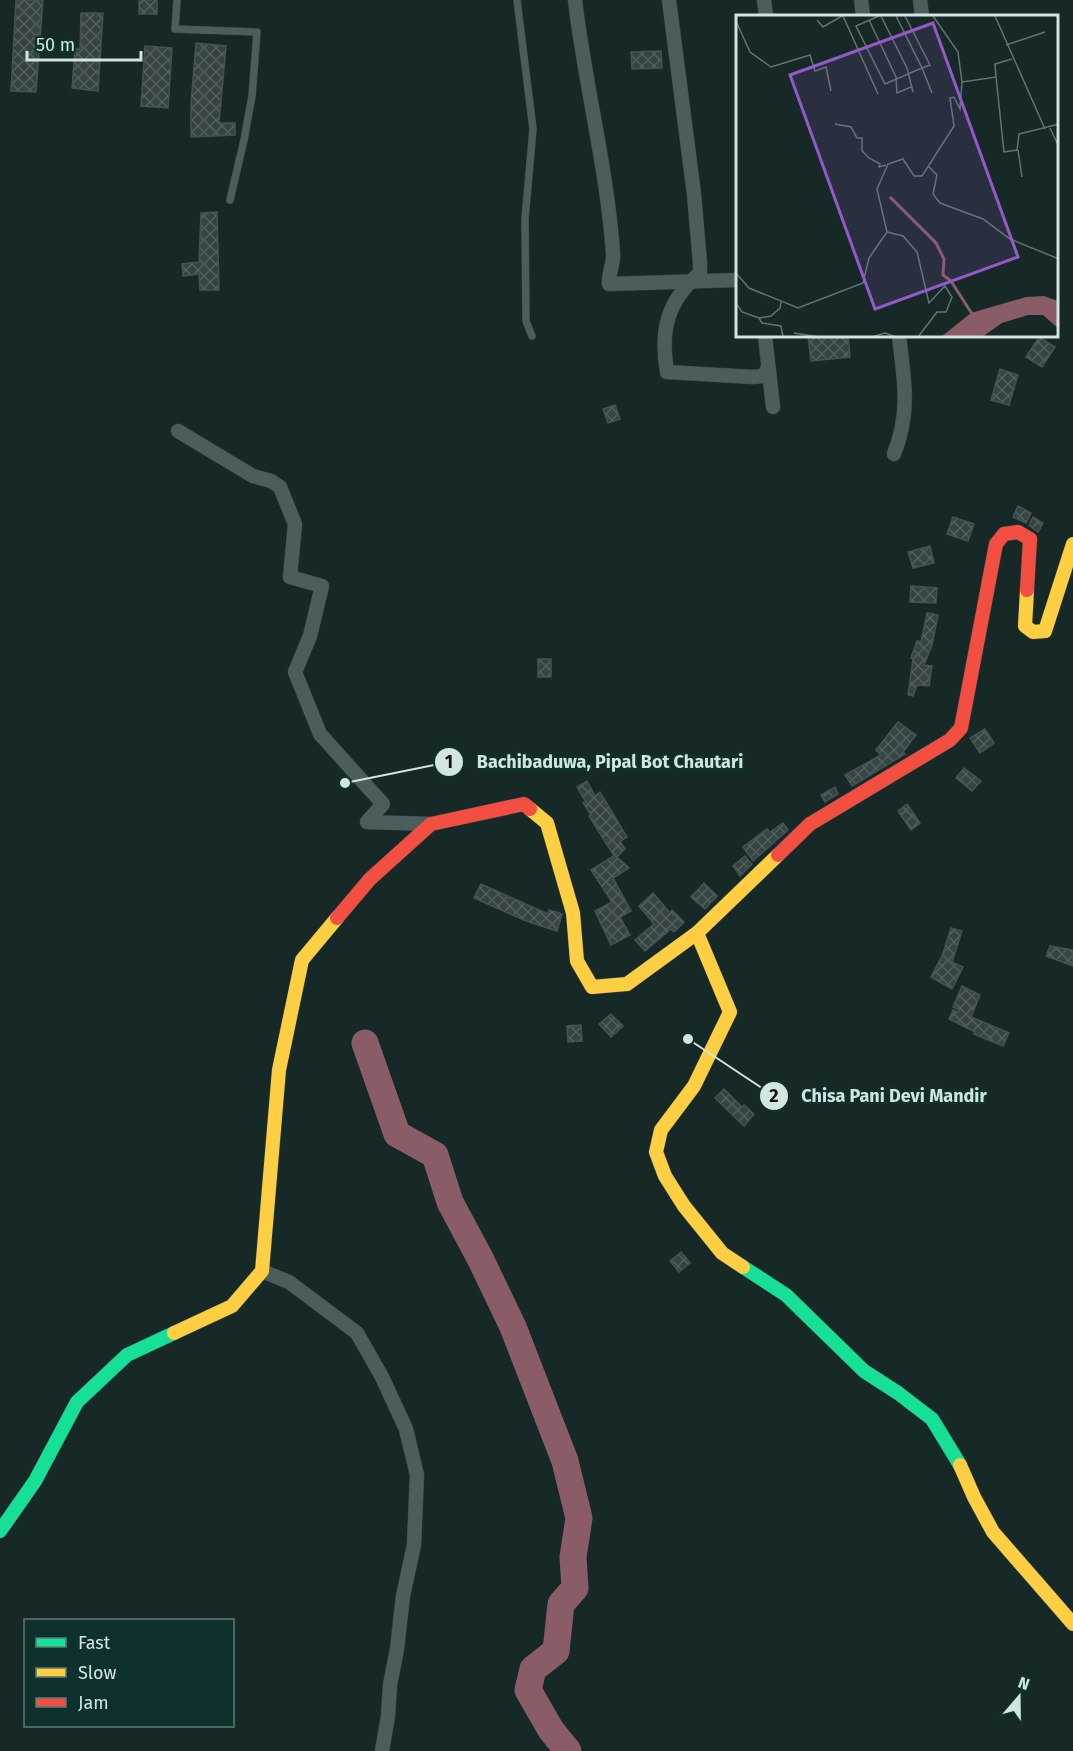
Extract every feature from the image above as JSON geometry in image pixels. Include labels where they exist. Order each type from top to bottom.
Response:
[{"type":"street","points":[[575,0],[582,55],[597,127],[613,256],[608,277],[609,284],[688,283],[736,279]]},
{"type":"street","points":[[669,0],[694,194],[700,273],[678,294],[667,316],[664,334],[667,372],[753,377],[764,376],[768,367]]},
{"type":"street","points":[[764,0],[766,15]]},
{"type":"street","points":[[861,0],[863,15]]},
{"type":"street","points":[[920,0],[922,15]]},
{"type":"street","points":[[765,338],[773,406]]},
{"type":"street","points":[[894,454],[905,422],[906,385],[899,338]]},
{"type":"street","points":[[178,431],[253,476],[271,481],[280,487],[295,524],[290,577],[322,586],[310,636],[295,672],[320,734],[383,804],[367,822],[431,824],[524,804],[547,823],[573,913],[577,961],[592,987],[627,984],[697,933],[810,824],[950,740],[961,728],[996,544],[1004,534],[1018,532],[1030,539],[1025,626],[1033,632],[1045,630],[1073,544]]},
{"type":"street","points":[[0,1531],[35,1481],[77,1402],[127,1355],[232,1306],[262,1271],[279,1070],[302,960],[370,879],[431,824]]},
{"type":"street","points":[[697,933],[730,1012],[694,1086],[661,1130],[656,1152],[665,1176],[684,1206],[722,1253],[786,1295],[864,1371],[932,1419],[958,1459],[974,1497],[993,1532],[1073,1624]]},
{"type":"street","points":[[262,1271],[289,1282],[357,1333],[382,1377],[406,1429],[417,1475],[414,1545],[390,1685],[382,1751]]},
{"type":"lane","points":[[177,0],[175,29],[257,32],[252,96],[230,200]]},
{"type":"lane","points":[[517,0],[533,129],[525,219],[526,321],[532,336]]},
{"type":"building","points":[[16,0],[43,0],[36,92],[11,91]]},
{"type":"building","points":[[139,0],[157,0],[157,14],[139,14]]},
{"type":"building","points":[[81,13],[103,13],[98,91],[72,88],[75,49],[80,49]]},
{"type":"building","points":[[196,43],[226,46],[219,123],[235,123],[235,135],[191,137]]},
{"type":"building","points":[[145,46],[172,48],[168,108],[141,106]]},
{"type":"building","points":[[661,51],[662,68],[632,69],[631,52]]},
{"type":"building","points":[[217,212],[219,290],[200,290],[199,274],[183,276],[182,264],[199,262],[201,213]]},
{"type":"building","points":[[808,338],[848,338],[850,357],[811,361]]},
{"type":"building","points":[[1038,338],[1055,347],[1042,367],[1026,357]]},
{"type":"building","points":[[1000,369],[1018,375],[1009,405],[991,400]]},
{"type":"building","points":[[615,405],[620,419],[608,423],[603,409]]},
{"type":"building","points":[[1018,506],[1031,513],[1026,523],[1013,517]]},
{"type":"building","points":[[953,517],[974,524],[968,541],[947,534]]},
{"type":"building","points":[[1033,517],[1043,523],[1038,532],[1029,525]]},
{"type":"building","points":[[930,546],[934,563],[913,568],[908,552]]},
{"type":"building","points":[[911,586],[937,588],[936,603],[910,602]]},
{"type":"building","points":[[927,613],[938,615],[932,645],[924,665],[932,666],[929,686],[917,685],[913,696],[908,695],[913,659],[911,658],[917,641],[921,642]]},
{"type":"building","points":[[538,659],[551,659],[551,677],[538,677]]},
{"type":"building","points":[[898,722],[916,735],[903,752],[905,754],[852,786],[845,775],[881,755],[876,750]]},
{"type":"building","points":[[985,729],[994,743],[980,753],[970,738]]},
{"type":"building","points":[[964,768],[981,781],[972,791],[956,778]]},
{"type":"building","points":[[587,781],[595,796],[600,792],[627,837],[620,841],[625,849],[617,857],[629,868],[613,878],[631,911],[620,917],[630,935],[611,945],[595,911],[612,902],[591,870],[614,856],[589,816],[591,815],[583,803],[586,802],[577,787]]},
{"type":"building","points":[[835,787],[838,794],[825,802],[821,795]]},
{"type":"building","points":[[907,804],[920,823],[911,830],[898,811]]},
{"type":"building","points":[[783,823],[788,830],[753,861],[743,847],[767,829],[770,832]]},
{"type":"building","points":[[745,856],[752,864],[740,876],[733,866]]},
{"type":"building","points":[[704,883],[717,896],[705,909],[691,897]]},
{"type":"building","points":[[481,884],[548,914],[549,910],[562,914],[557,931],[526,921],[474,898]]},
{"type":"building","points":[[653,893],[670,913],[672,910],[684,922],[674,932],[671,929],[645,951],[635,940],[654,924],[639,906]]},
{"type":"building","points":[[951,928],[962,931],[952,962],[963,967],[952,989],[931,977],[942,956]]},
{"type":"building","points":[[1050,946],[1073,950],[1073,966],[1046,956]]},
{"type":"building","points":[[962,986],[980,995],[971,1017],[1009,1033],[1003,1046],[974,1034],[975,1032],[949,1019],[953,1010],[958,1012],[960,1010],[953,1007]]},
{"type":"building","points":[[611,1014],[623,1026],[611,1037],[599,1024]]},
{"type":"building","points":[[581,1025],[582,1041],[568,1042],[567,1026]]},
{"type":"building","points":[[724,1089],[742,1107],[744,1105],[754,1114],[744,1126],[715,1098]]},
{"type":"building","points":[[681,1252],[690,1263],[679,1272],[670,1261]]},
{"type":"waterway","points":[[365,1043],[397,1134],[435,1155],[450,1202],[513,1327],[565,1461],[579,1518],[573,1557],[575,1588],[561,1604],[556,1651],[533,1669],[528,1690],[551,1730],[568,1751]]},
{"type":"traffic: fast","points":[[743,1267],[786,1295],[864,1371],[932,1419],[960,1465]]},
{"type":"traffic: fast","points":[[0,1531],[35,1481],[77,1402],[127,1355],[174,1333]]},
{"type":"traffic: slow","points":[[1027,590],[1025,626],[1033,632],[1045,631],[1073,544]]},
{"type":"traffic: slow","points":[[530,809],[547,823],[573,913],[577,961],[592,987],[627,984],[697,933],[778,855]]},
{"type":"traffic: slow","points":[[174,1333],[232,1306],[262,1271],[279,1070],[302,960],[337,918]]},
{"type":"traffic: slow","points":[[697,933],[730,1012],[694,1086],[661,1130],[656,1152],[665,1176],[684,1206],[722,1253],[743,1267]]},
{"type":"traffic: slow","points":[[960,1465],[993,1532],[1073,1624]]},
{"type":"traffic: jam","points":[[778,855],[810,824],[950,740],[961,728],[996,544],[1004,534],[1018,532],[1030,539],[1027,590]]},
{"type":"traffic: jam","points":[[337,918],[370,879],[431,824],[524,804],[530,809]]},
{"type":"place","name":"Bachibaduwa, Pipal Bot Chautari","points":[[345,783]]},
{"type":"place","name":"Chisa Pani Devi Mandir","points":[[688,1039]]}]
